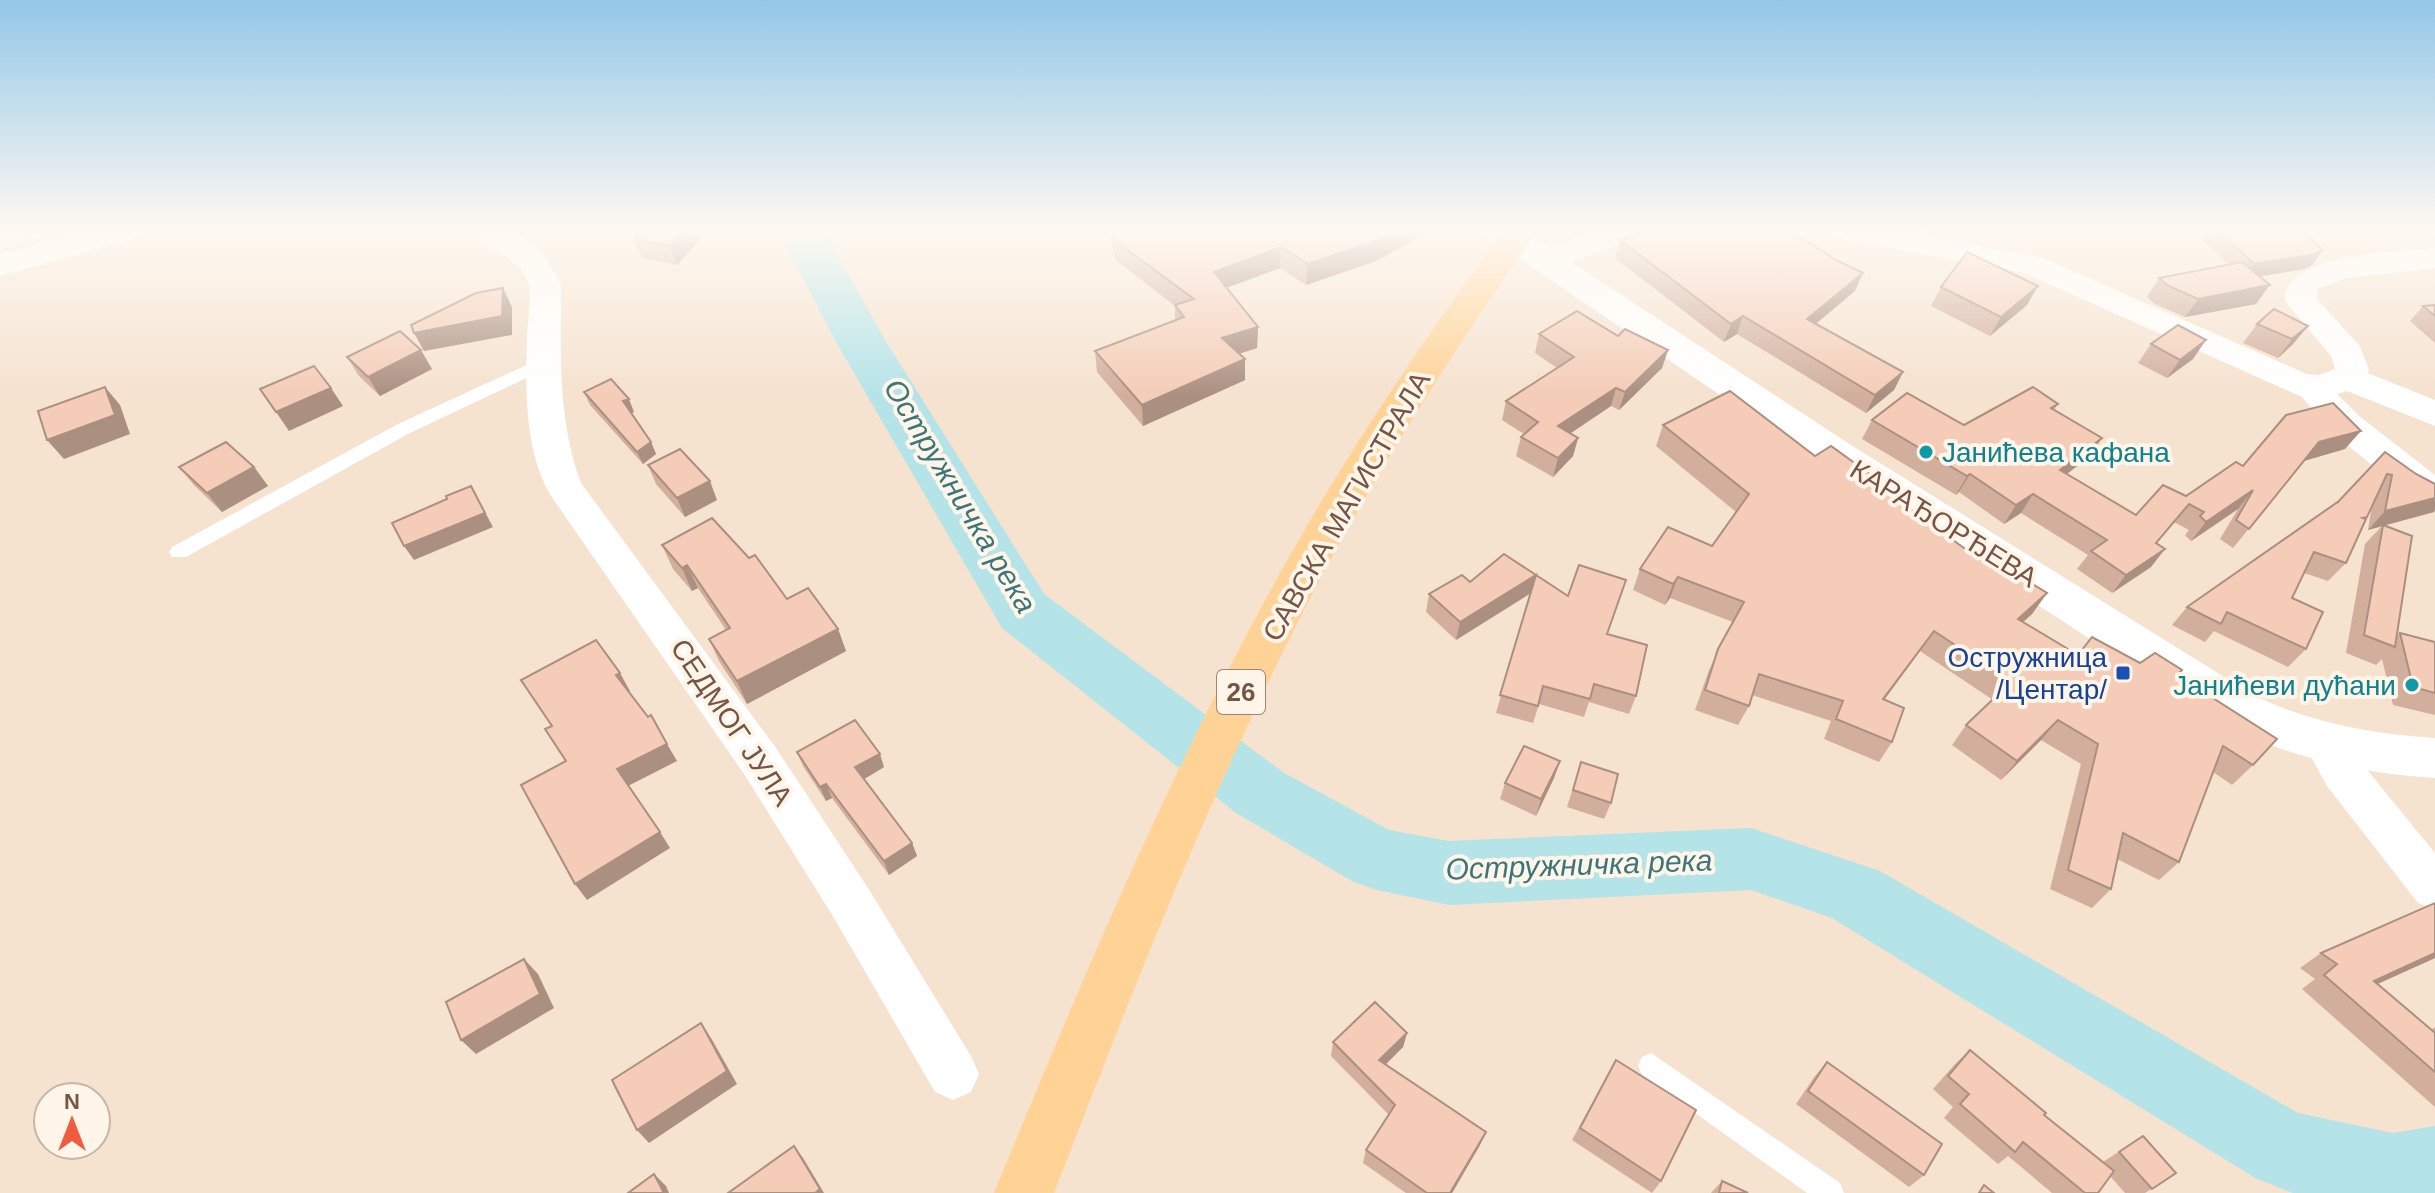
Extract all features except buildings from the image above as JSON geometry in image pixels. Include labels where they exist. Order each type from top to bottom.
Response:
[{"type":"main road","name":"САВСКА МАГИСТРАЛА","points":[[1025,1191],[1126,943],[1195,787],[1273,630],[1316,548],[1447,334],[1495,285]]},
{"type":"street","name":"СЕДМОГ ЈУЛА","points":[[545,285],[547,430],[552,460],[564,487],[760,761],[851,903],[953,1074]]},
{"type":"street","name":"КАРАЂОРЂЕВА","points":[[1590,285],[1837,455],[2233,707],[2280,731],[2327,746],[2435,758]]},
{"type":"street","points":[[2076,285],[2288,380],[2313,387],[2348,378],[2435,414]]},
{"type":"street","points":[[2304,285],[2300,292],[2301,301],[2347,353],[2352,369],[2348,378]]},
{"type":"street","points":[[2313,387],[2322,402],[2345,424],[2435,495]]},
{"type":"street","points":[[2327,746],[2343,773],[2426,878]]},
{"type":"lane","points":[[179,552],[331,465],[452,404],[544,363]]},
{"type":"lane","points":[[1651,1066],[1830,1193]]},
{"type":"shaded area","points":[[0,285],[2435,285],[2435,1193],[0,1193]]},
{"type":"waterway","name":"Остружничка река","points":[[830,285],[860,340],[1023,611],[1260,793],[1377,859],[1449,873],[1751,859],[1855,894],[2285,1151],[2393,1174],[2435,1167]]},
{"type":"place","name":"Јанићева кафана","points":[[1926,452]]},
{"type":"place","name":"Остружница /Центар/","points":[[2123,673]]},
{"type":"place","name":"Јанићеви дућани","points":[[2412,685]]}]
